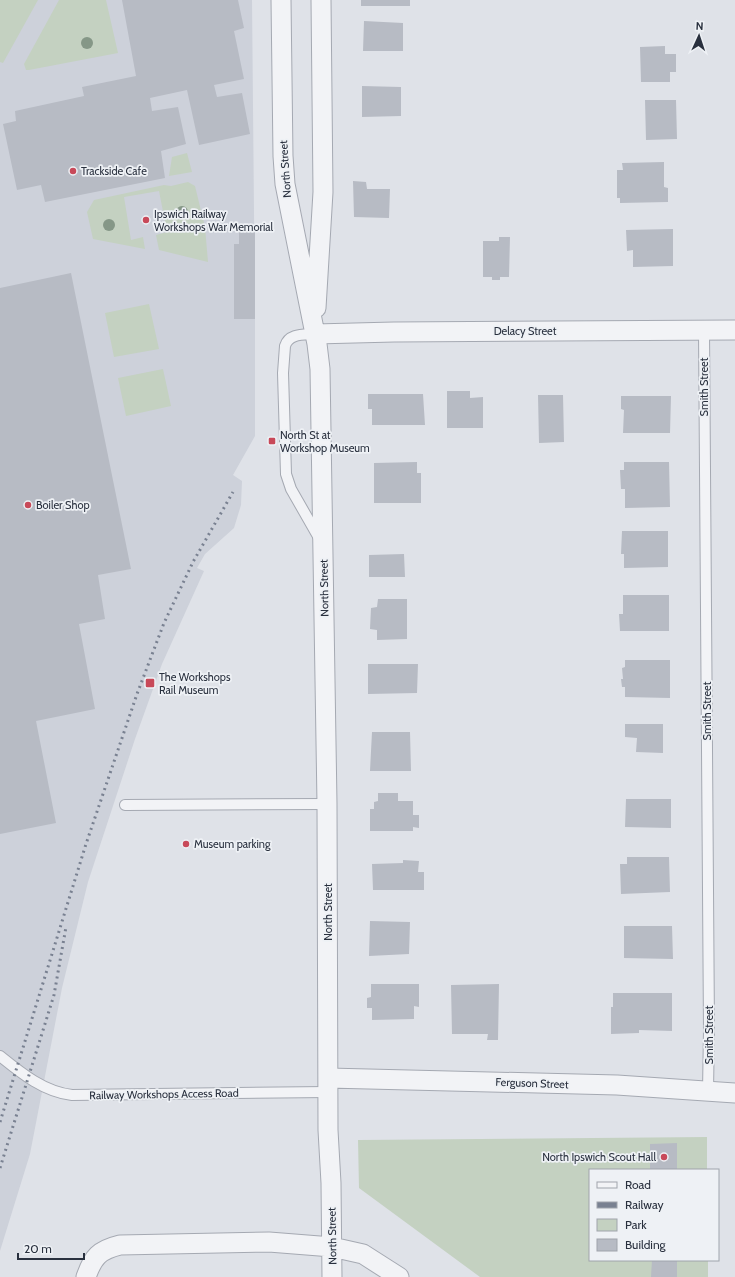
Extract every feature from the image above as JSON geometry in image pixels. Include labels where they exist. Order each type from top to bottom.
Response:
[{"type":"street","name":"North Street","points":[[281,0],[282,156],[285,184],[315,334],[320,369],[327,804],[328,1085],[332,1277]]},
{"type":"street","name":"North Street","points":[[315,334],[323,192],[321,0]]},
{"type":"street","name":"Delacy Street","points":[[315,334],[735,330]]},
{"type":"street","name":"Ferguson Street","points":[[328,1085],[610,1085],[735,1093]]},
{"type":"street","points":[[86,1277],[94,1259],[101,1252],[120,1245],[269,1242],[332,1247],[363,1254],[399,1277]]},
{"type":"lane","name":"Smith Street","points":[[704,330],[709,1030],[708,1091]]},
{"type":"lane","name":"North Street","points":[[315,334],[294,336],[288,340],[285,346],[285,467],[291,489],[313,525],[323,547]]},
{"type":"lane","points":[[125,805],[327,804]]},
{"type":"lane","name":"Railway Workshops Access Road","points":[[0,1056],[28,1078],[47,1088],[72,1095],[328,1085]]},
{"type":"shaded area","points":[[0,0],[252,0],[255,436],[233,475],[242,481],[241,505],[234,528],[205,554],[197,568],[204,571],[162,664],[135,739],[88,882],[62,988],[30,1154],[0,1251]]},
{"type":"green space","points":[[0,0],[38,0],[3,63],[0,62]]},
{"type":"green space","points":[[59,0],[106,0],[118,53],[26,70],[24,64]]},
{"type":"green space","points":[[187,153],[192,172],[169,176],[172,157]]},
{"type":"green space","points":[[188,182],[195,186],[205,227],[208,262],[159,250],[156,235],[167,232],[159,191],[124,197],[131,240],[143,237],[145,249],[93,239],[87,212],[94,200],[164,185],[171,186]]},
{"type":"green space","points":[[149,304],[159,349],[114,357],[105,313]]},
{"type":"green space","points":[[163,369],[171,406],[126,416],[118,378]]},
{"type":"green space","points":[[707,1137],[707,1169],[589,1169],[589,1261],[708,1261],[708,1277],[480,1277],[359,1188],[358,1140]]},
{"type":"building","points":[[122,0],[238,0],[244,28],[234,31],[244,79],[214,85],[217,97],[242,93],[250,134],[199,145],[187,90],[150,98],[152,111],[178,107],[186,144],[161,151],[165,178],[45,202],[41,185],[17,190],[3,124],[16,121],[15,111],[84,96],[82,87],[136,76]]},
{"type":"building","points":[[361,0],[410,0],[410,6],[361,6]]},
{"type":"building","points":[[364,21],[403,23],[403,51],[363,51]]},
{"type":"building","points":[[665,46],[665,54],[676,54],[676,72],[670,72],[670,82],[641,82],[640,47]]},
{"type":"building","points":[[362,86],[401,87],[401,116],[362,117]]},
{"type":"building","points":[[645,100],[676,100],[677,139],[646,140]]},
{"type":"building","points":[[664,162],[664,187],[668,188],[668,202],[620,203],[620,198],[617,198],[617,170],[623,170],[622,163]]},
{"type":"building","points":[[353,181],[366,182],[367,189],[390,189],[389,218],[354,217]]},
{"type":"building","points":[[239,226],[255,226],[255,319],[234,319],[234,244],[239,244]]},
{"type":"building","points":[[673,229],[673,266],[633,267],[633,250],[627,251],[626,230]]},
{"type":"building","points":[[499,237],[510,237],[509,277],[500,277],[500,280],[492,280],[492,277],[483,277],[483,241],[499,241]]},
{"type":"building","points":[[71,273],[131,569],[98,575],[105,619],[79,624],[95,709],[36,721],[56,823],[0,834],[0,288]]},
{"type":"building","points":[[447,391],[470,391],[470,398],[483,397],[483,428],[447,428]]},
{"type":"building","points":[[368,394],[423,394],[425,425],[372,425],[372,409],[368,409]]},
{"type":"building","points":[[538,395],[563,395],[564,442],[539,443]]},
{"type":"building","points":[[621,396],[671,396],[670,433],[623,433],[624,410],[621,409]]},
{"type":"building","points":[[417,462],[417,473],[421,473],[421,503],[374,503],[374,463]]},
{"type":"building","points":[[624,462],[669,462],[670,507],[625,508],[625,489],[621,489],[620,470],[624,470]]},
{"type":"building","points":[[622,531],[668,531],[668,567],[624,568],[624,554],[621,554]]},
{"type":"building","points":[[404,554],[405,577],[369,577],[369,555]]},
{"type":"building","points":[[623,595],[669,595],[669,631],[620,631],[619,614],[623,614]]},
{"type":"building","points":[[378,599],[407,599],[407,639],[377,640],[377,630],[370,629],[371,608],[377,607]]},
{"type":"building","points":[[625,660],[670,660],[670,698],[625,697],[625,687],[622,687],[621,679],[623,679],[622,668],[625,667]]},
{"type":"building","points":[[368,664],[418,664],[417,693],[368,694]]},
{"type":"building","points":[[625,724],[663,724],[663,753],[636,752],[637,738],[625,737]]},
{"type":"building","points":[[372,732],[410,732],[411,771],[370,771]]},
{"type":"building","points":[[378,793],[398,793],[398,801],[413,801],[413,815],[419,815],[419,828],[413,827],[413,831],[370,831],[370,809],[374,809],[374,802],[378,801]]},
{"type":"building","points":[[626,799],[671,799],[671,828],[625,827]]},
{"type":"building","points":[[627,857],[669,857],[670,892],[621,894],[620,864],[627,864]]},
{"type":"building","points":[[403,860],[419,861],[418,872],[424,872],[424,890],[373,890],[372,864],[403,863]]},
{"type":"building","points":[[370,921],[410,922],[409,954],[369,956]]},
{"type":"building","points":[[624,926],[672,926],[673,959],[624,958]]},
{"type":"building","points":[[371,984],[419,984],[419,1007],[414,1006],[414,1019],[372,1020],[372,1008],[367,1008],[367,998],[371,997]]},
{"type":"building","points":[[499,984],[498,1040],[487,1040],[488,1034],[452,1034],[451,985]]},
{"type":"building","points":[[613,993],[672,993],[672,1031],[639,1030],[639,1033],[611,1034],[611,1007],[613,1007]]},
{"type":"building","name":"North Ipswich Scout Hall","points":[[677,1143],[677,1169],[650,1169],[650,1144]]},
{"type":"building","points":[[652,1261],[677,1261],[677,1277],[651,1277]]},
{"type":"railway","points":[[0,1122],[86,844],[137,694],[164,623],[193,562],[233,492]]},
{"type":"railway","points":[[0,1168],[54,995],[66,927]]},
{"type":"place","name":"Trackside Cafe","points":[[73,171]]},
{"type":"place","name":"Ipswich Railway Workshops War Memorial","points":[[146,220]]},
{"type":"place","name":"North St at Workshop Museum","points":[[272,441]]},
{"type":"place","name":"Boiler Shop","points":[[28,505]]},
{"type":"place","name":"The Workshops Rail Museum","points":[[150,683]]},
{"type":"place","name":"Museum parking","points":[[186,844]]},
{"type":"place","name":"North Ipswich Scout Hall","points":[[664,1157]]}]
